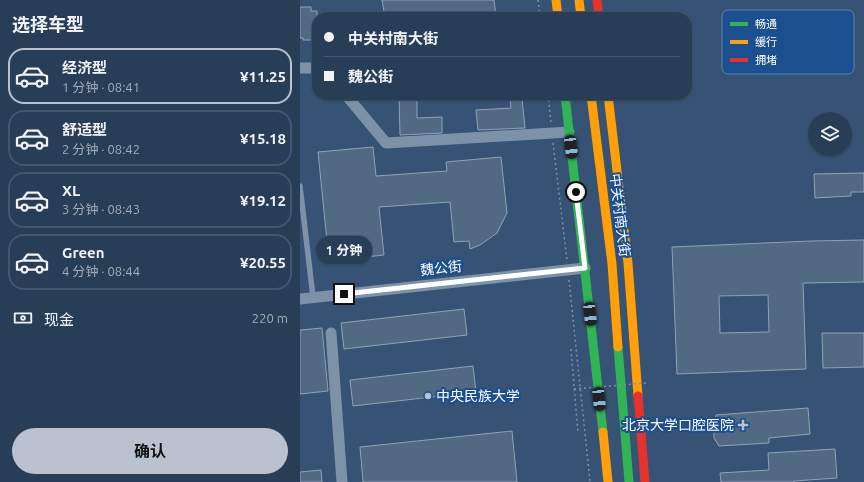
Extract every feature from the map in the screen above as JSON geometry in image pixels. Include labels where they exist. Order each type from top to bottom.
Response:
[{"type":"main road","points":[[556,0],[557,12]]},
{"type":"main road","points":[[579,0],[580,12]]},
{"type":"main road","points":[[597,0],[598,12]]},
{"type":"main road","points":[[566,100],[608,482]]},
{"type":"main road","name":"中关村南大街","points":[[592,100],[612,264],[629,482]]},
{"type":"main road","name":"中关村南大街","points":[[609,100],[628,263],[645,482]]},
{"type":"street","points":[[300,68],[312,68]]},
{"type":"street","points":[[350,100],[386,143],[569,132]]},
{"type":"street","name":"魏公街","points":[[300,299],[585,268]]},
{"type":"street","points":[[331,333],[342,482]]},
{"type":"lane","points":[[300,186],[313,297]]},
{"type":"path","points":[[538,0],[539,12]]},
{"type":"path","points":[[549,100],[590,482]]},
{"type":"path","points":[[571,349],[578,433]]},
{"type":"path","points":[[574,389],[646,383]]},
{"type":"building","points":[[382,0],[494,0],[495,12],[384,12]]},
{"type":"building","points":[[300,7],[311,7],[311,11],[317,11],[312,12],[312,40],[303,40],[303,38],[300,38]]},
{"type":"building","points":[[399,100],[417,100],[417,118],[442,117],[442,133],[400,135]]},
{"type":"building","points":[[510,100],[522,100],[525,128],[478,130],[476,110],[511,108]]},
{"type":"building","points":[[373,147],[376,176],[447,171],[446,162],[501,157],[507,213],[497,233],[480,245],[470,249],[469,241],[454,242],[450,202],[379,207],[384,255],[329,261],[318,152]]},
{"type":"building","points":[[864,173],[864,192],[851,192],[851,196],[815,198],[814,174]]},
{"type":"building","points":[[864,240],[864,282],[803,283],[806,369],[677,374],[672,247]],"holes":[[[768,295],[769,332],[720,333],[719,296]]]},
{"type":"building","points":[[464,309],[467,335],[344,349],[341,323]]},
{"type":"building","points":[[322,328],[328,391],[300,394],[300,330]]},
{"type":"building","points":[[822,333],[864,333],[864,367],[823,368]]},
{"type":"building","points":[[473,366],[476,392],[353,406],[350,380]]},
{"type":"building","points":[[808,408],[810,434],[769,438],[769,443],[719,446],[714,438],[714,423],[716,415]]},
{"type":"building","points":[[512,431],[517,482],[363,482],[360,447]]},
{"type":"building","points":[[835,449],[837,478],[794,482],[721,482],[720,473],[769,470],[768,453]]},
{"type":"building","points":[[321,470],[322,482],[300,482],[300,472]]},
{"type":"traffic: fast","points":[[566,100],[603,432]]},
{"type":"traffic: fast","points":[[618,347],[629,482]]},
{"type":"traffic: slow","points":[[556,0],[557,12]]},
{"type":"traffic: slow","points":[[579,0],[580,12]]},
{"type":"traffic: slow","points":[[592,100],[612,264],[618,347]]},
{"type":"traffic: slow","points":[[609,100],[628,263],[638,396]]},
{"type":"traffic: slow","points":[[603,432],[608,482]]},
{"type":"traffic: jam","points":[[597,0],[598,12]]},
{"type":"traffic: jam","points":[[638,396],[645,482]]},
{"type":"place","name":"中央民族大学","points":[[428,396]]},
{"type":"place","name":"北京大学口腔医院","points":[[743,425]]},
{"type":"route","points":[[344,294],[585,268],[576,192]]}]
